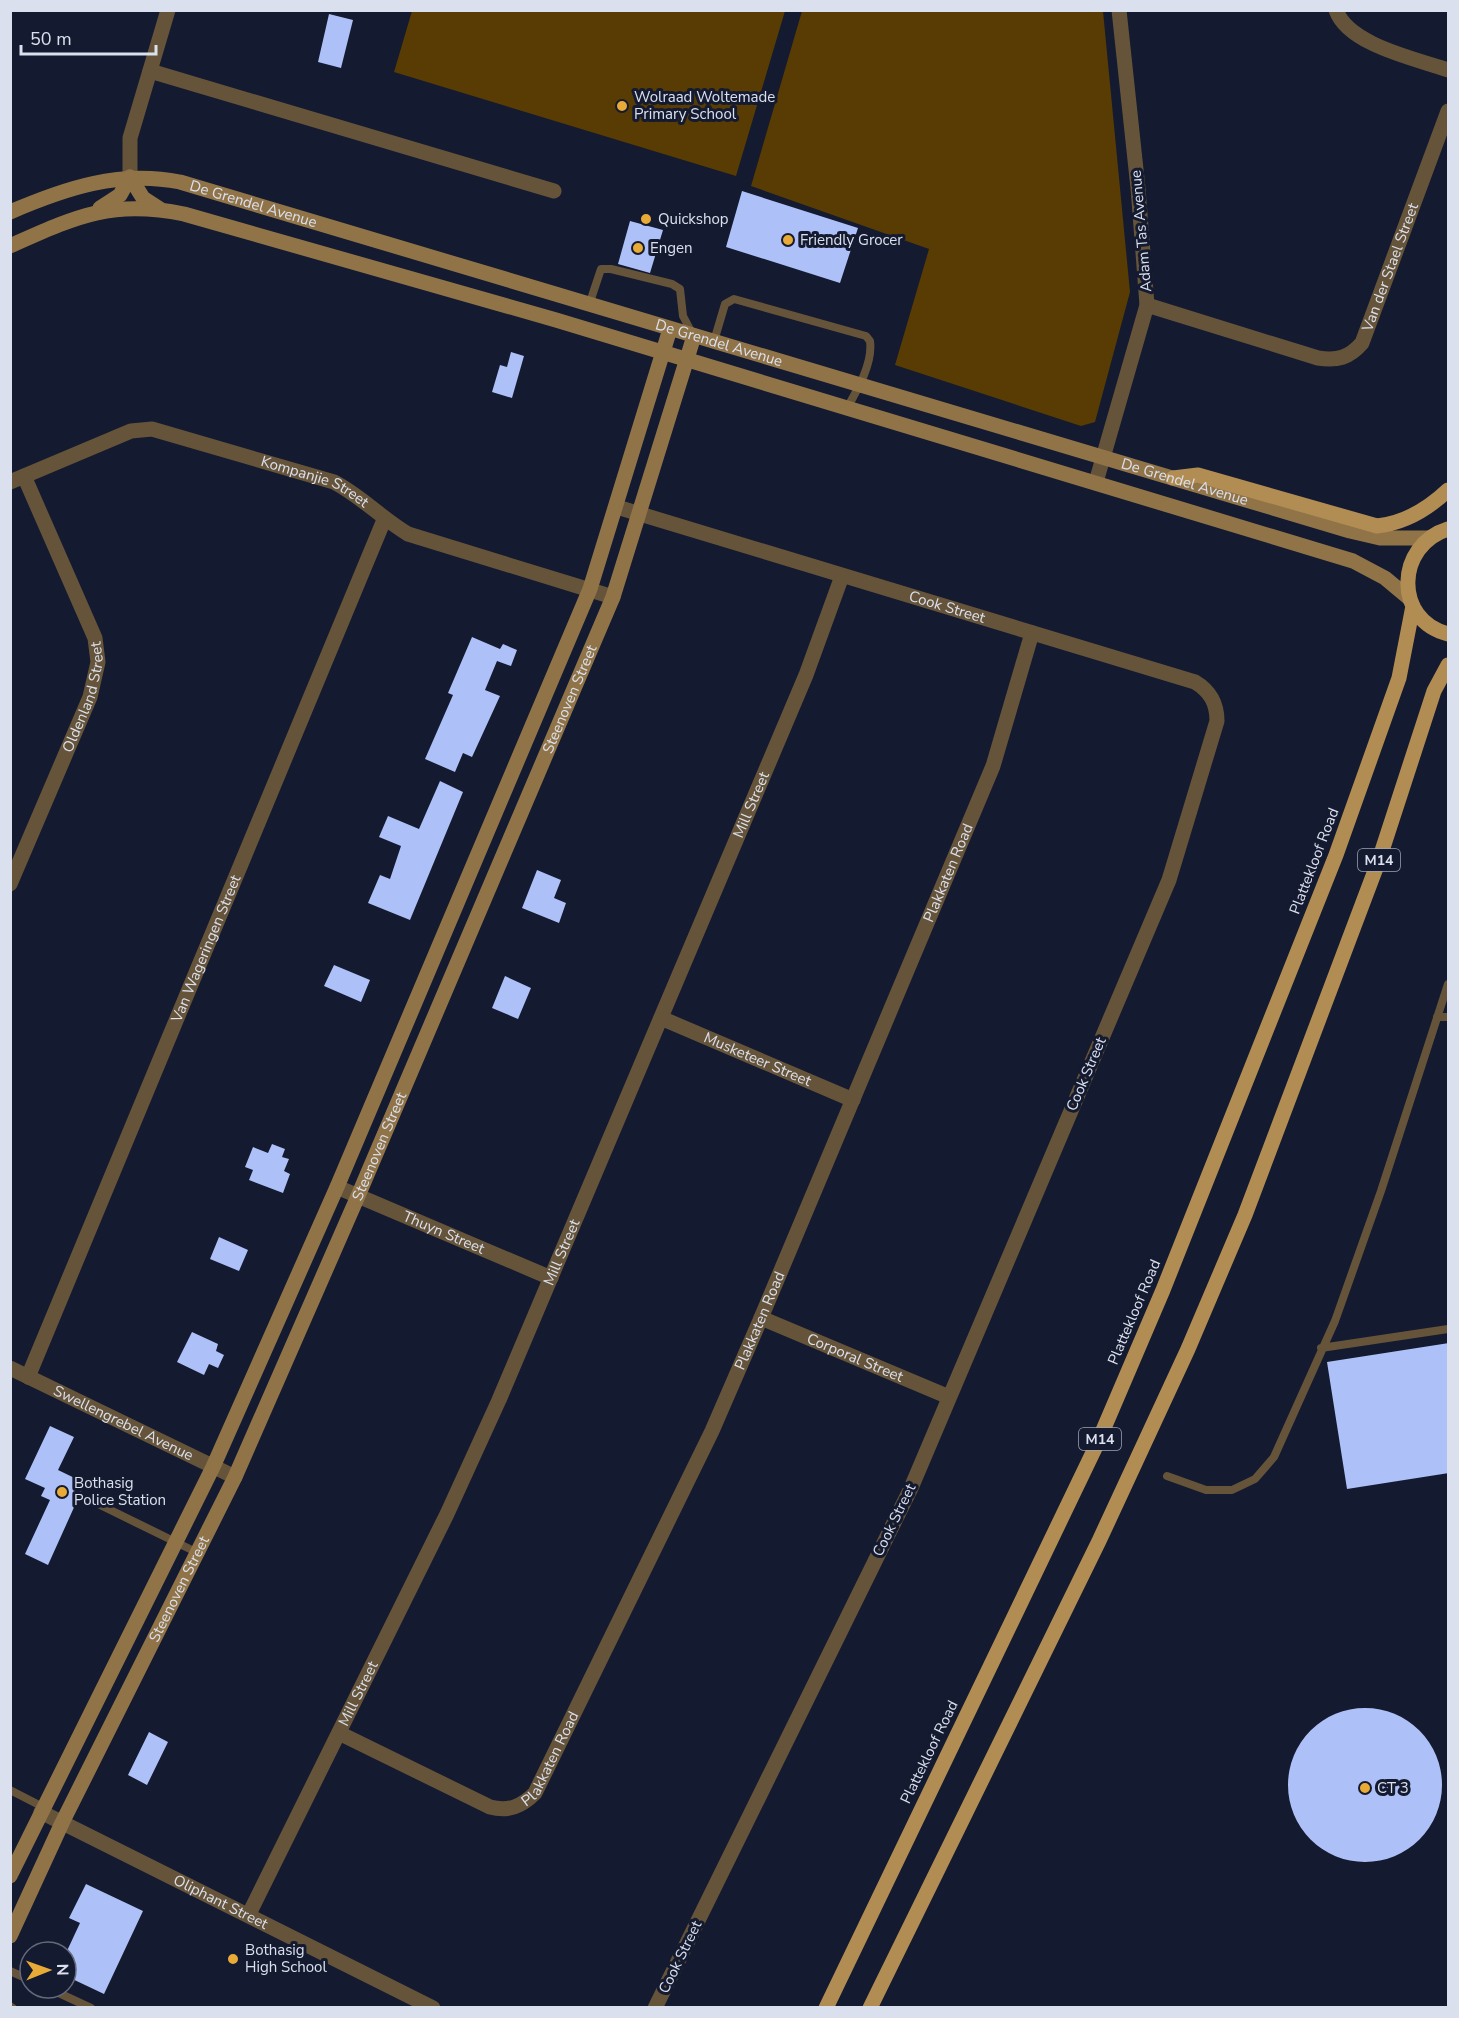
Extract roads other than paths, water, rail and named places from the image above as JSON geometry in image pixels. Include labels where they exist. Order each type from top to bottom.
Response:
[{"type":"main road","points":[[1173,478],[1198,475],[1377,526],[1396,523],[1412,516],[1449,490]]},
{"type":"main road","name":"Plattekloof Road","points":[[826,2007],[1098,1442],[1163,1290],[1336,855],[1399,678],[1409,636],[1411,602],[1407,580],[1410,565],[1416,551],[1429,538],[1449,529]]},
{"type":"main road","points":[[1411,602],[1426,623],[1449,634]]},
{"type":"main road","name":"M14","points":[[870,2007],[1099,1541],[1192,1339],[1245,1215],[1379,860],[1434,692],[1449,665]]},
{"type":"street","points":[[88,213],[116,198],[125,188],[130,177],[130,138],[168,10]]},
{"type":"street","name":"Adam Tas Avenue","points":[[1096,482],[1147,305],[1138,188],[1119,10]]},
{"type":"street","points":[[1336,10],[1339,19],[1352,32],[1366,40],[1449,70]]},
{"type":"street","points":[[150,71],[554,191]]},
{"type":"street","name":"Van der Stael Street","points":[[1147,305],[1318,358],[1336,360],[1354,352],[1362,343],[1449,111]]},
{"type":"street","points":[[130,177],[140,195],[162,210]]},
{"type":"street","name":"De Grendel Avenue","points":[[10,212],[69,188],[130,177],[169,180],[1380,538],[1429,538]]},
{"type":"street","name":"De Grendel Avenue","points":[[10,246],[88,213],[123,208],[162,210],[195,217],[687,360],[1353,561],[1385,578],[1411,602]]},
{"type":"street","name":"Steenoven Street","points":[[10,1875],[213,1467],[337,1187],[590,589],[670,329]]},
{"type":"street","name":"Steenoven Street","points":[[10,1936],[62,1823],[235,1478],[358,1196],[613,597],[694,336]]},
{"type":"street","name":"Kompanjie Street","points":[[17,479],[131,431],[162,430],[334,482],[355,495],[384,520],[408,534],[613,597]]},
{"type":"street","name":"Oldenland Street","points":[[10,884],[90,697],[98,662],[92,631],[17,479]]},
{"type":"street","name":"Cook Street","points":[[617,507],[1195,682],[1212,697],[1217,721],[1169,880],[911,1488],[655,2007]]},
{"type":"street","name":"Van Wageringen Street","points":[[28,1377],[384,520]]},
{"type":"street","name":"Mill Street","points":[[249,1914],[447,1514],[551,1278],[806,675],[842,576]]},
{"type":"street","name":"Plakkaten Road","points":[[339,1733],[490,1807],[511,1808],[526,1801],[535,1793],[712,1431],[761,1318],[993,766],[1032,633]]},
{"type":"street","name":"Musketeer Street","points":[[661,1018],[853,1100]]},
{"type":"street","name":"Thuyn Street","points":[[337,1187],[551,1278]]},
{"type":"street","name":"Corporal Street","points":[[761,1318],[949,1397]]},
{"type":"street","name":"Swellengrebel Avenue","points":[[10,1368],[235,1478]]},
{"type":"street","name":"Oliphant Street","points":[[42,1810],[62,1823],[433,2007]]},
{"type":"lane","points":[[589,304],[597,274],[601,270],[607,269],[678,287],[683,316],[694,336]]},
{"type":"lane","points":[[714,341],[725,304],[734,299],[863,335],[870,341],[871,349],[860,385],[847,408]]},
{"type":"lane","points":[[670,329],[683,316]]},
{"type":"lane","points":[[1167,1476],[1197,1487],[1232,1490],[1255,1479],[1275,1457],[1335,1321],[1381,1191],[1449,984]]},
{"type":"lane","points":[[1437,1017],[1449,1017]]},
{"type":"lane","points":[[1322,1348],[1449,1329]]},
{"type":"lane","points":[[90,1500],[198,1553]]},
{"type":"lane","points":[[10,1790],[42,1810]]},
{"type":"lane","points":[[75,2000],[91,2007]]},
{"type":"place","name":"Wolraad Woltemade Primary School","points":[[622,106]]},
{"type":"place","name":"Quickshop","points":[[646,219]]},
{"type":"place","name":"Friendly Grocer","points":[[788,240]]},
{"type":"place","name":"Engen","points":[[638,248]]},
{"type":"place","name":"Bothasig Police Station","points":[[62,1492]]},
{"type":"place","name":"CT 3","points":[[1365,1788]]},
{"type":"place","name":"Bothasig High School","points":[[233,1959]]}]
